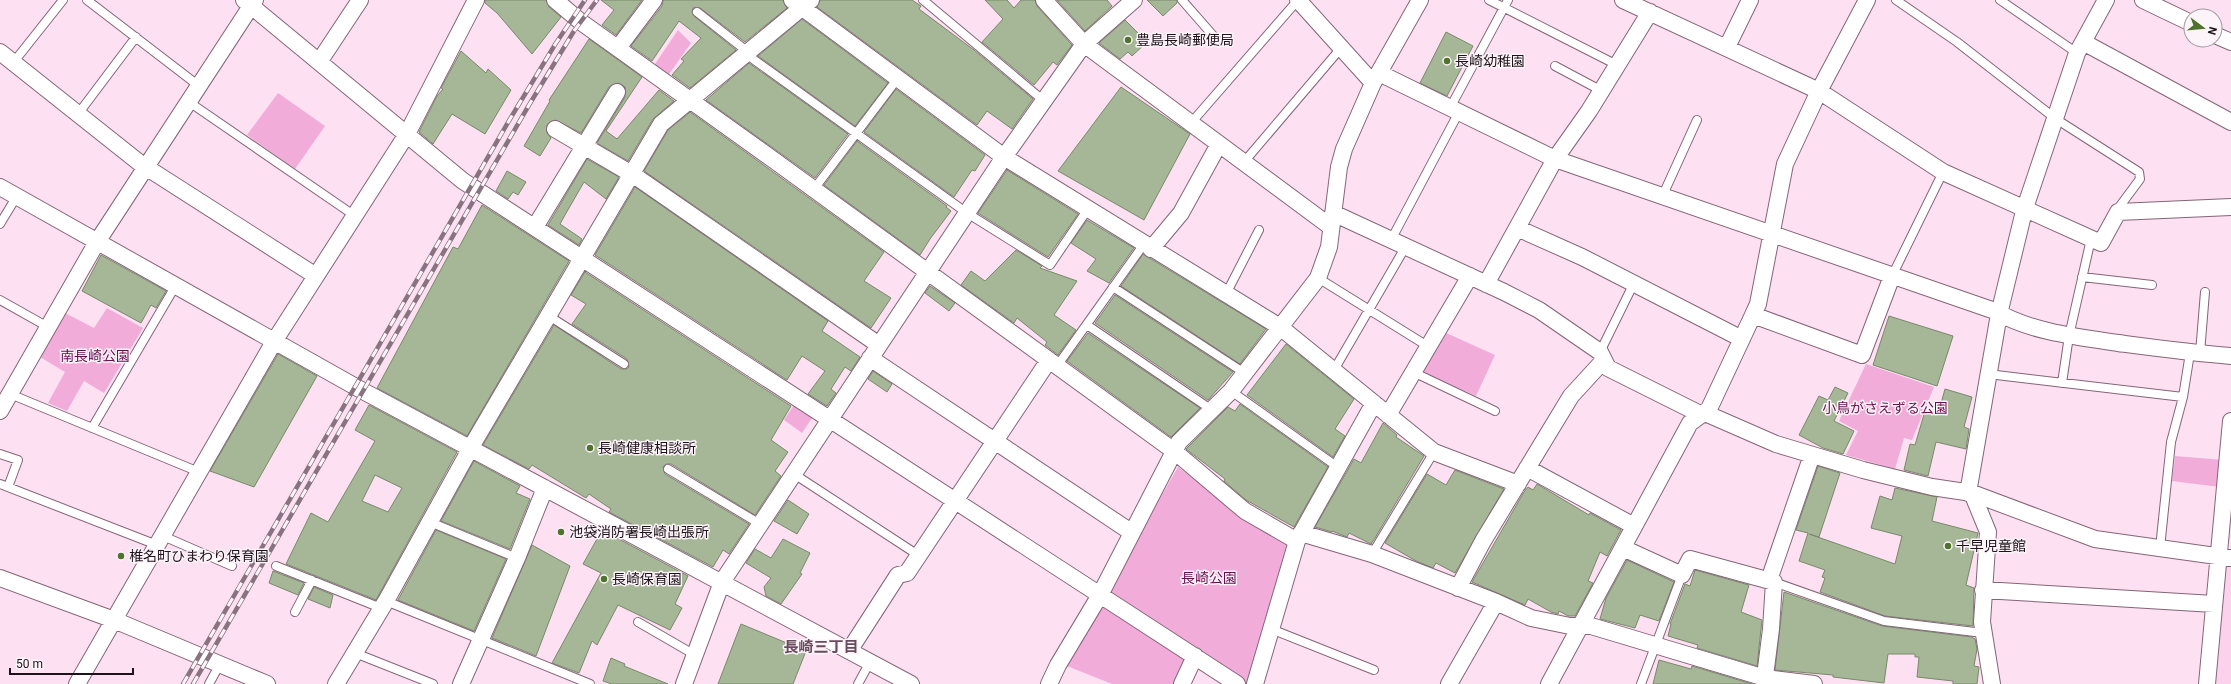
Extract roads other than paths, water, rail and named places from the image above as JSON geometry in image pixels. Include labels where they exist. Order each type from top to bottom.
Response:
[{"type":"street","points":[[319,62],[360,0]]},
{"type":"street","points":[[77,684],[275,340],[407,134],[476,0]]},
{"type":"street","points":[[555,0],[581,22],[690,99],[1174,451],[1245,511],[1299,537],[1372,554],[1496,602],[1531,618],[1580,626],[1591,626],[1765,681],[1814,684]]},
{"type":"street","points":[[618,48],[654,0]]},
{"type":"street","points":[[1044,0],[1084,44],[1244,162],[1332,220],[1399,243],[1539,310],[1602,356],[1608,368],[1703,414],[1776,444],[1863,470],[1932,487],[1970,493],[2095,539],[2225,557]]},
{"type":"street","points":[[684,684],[722,582],[760,524],[1004,157],[1084,44],[1134,0]]},
{"type":"street","points":[[1298,0],[1341,48],[1376,78],[1455,110],[1555,158],[1662,197],[1892,276],[2007,318],[2069,336],[2195,353],[2231,356]]},
{"type":"street","points":[[1049,684],[1058,665],[1100,595],[1179,442],[1231,391],[1246,374],[1318,278],[1329,247],[1339,167],[1344,149],[1376,78],[1420,0]]},
{"type":"street","points":[[1624,0],[1819,91],[1943,172],[2024,211],[2101,243],[2118,212],[2231,207]]},
{"type":"street","points":[[1727,47],[1750,0]]},
{"type":"street","points":[[1549,684],[1690,423],[1709,409],[1742,339],[1758,304],[1785,164],[1819,91],[1867,0]]},
{"type":"street","points":[[1992,684],[1983,633],[1983,590],[1988,532],[1970,493],[1988,374],[1999,314],[2024,211],[2080,47],[2106,0]]},
{"type":"street","points":[[2143,0],[2183,19]]},
{"type":"street","points":[[0,411],[5,390],[48,327],[97,242],[189,102],[250,2],[319,62],[463,181],[1237,684]]},
{"type":"street","points":[[336,684],[661,124],[747,53],[802,3],[898,78],[1004,157],[1280,327],[1434,452],[1518,484]]},
{"type":"street","points":[[1486,284],[1555,158],[1602,91],[1650,12]]},
{"type":"street","points":[[2080,47],[2231,122]]},
{"type":"street","points":[[0,52],[146,168],[316,276]]},
{"type":"street","points":[[534,227],[617,92]]},
{"type":"street","points":[[555,129],[632,174],[879,345]]},
{"type":"street","points":[[1148,247],[1181,213],[1219,144]]},
{"type":"street","points":[[0,187],[275,340],[363,391],[910,684]]},
{"type":"street","points":[[1517,228],[1582,257],[1742,339]]},
{"type":"street","points":[[1388,415],[1470,276]]},
{"type":"street","points":[[1753,315],[1862,355],[1892,276]]},
{"type":"street","points":[[1458,588],[1570,396],[1602,356]]},
{"type":"street","points":[[870,358],[1132,532]]},
{"type":"street","points":[[849,651],[898,575],[907,573],[996,442],[1053,363]]},
{"type":"street","points":[[1255,684],[1299,537],[1339,468],[1374,403]]},
{"type":"street","points":[[2207,684],[2214,604],[2225,557],[2231,420]]},
{"type":"street","points":[[1765,681],[1771,629],[1771,581],[1812,455]]},
{"type":"street","points":[[1527,468],[1634,526]]},
{"type":"street","points":[[461,684],[517,558],[545,488]]},
{"type":"street","points":[[1622,548],[1682,575],[1690,559],[1771,581]]},
{"type":"street","points":[[0,578],[114,620],[267,684]]},
{"type":"street","points":[[1983,590],[2214,604]]},
{"type":"street","points":[[1449,684],[1496,602]]},
{"type":"street","points":[[1182,684],[1195,656]]},
{"type":"lane","points":[[13,62],[63,0]]},
{"type":"lane","points":[[87,0],[199,86]]},
{"type":"lane","points":[[923,0],[1044,101]]},
{"type":"lane","points":[[1182,0],[1217,40]]},
{"type":"lane","points":[[1191,123],[1298,0]]},
{"type":"lane","points":[[1489,0],[1506,4],[1617,65]]},
{"type":"lane","points":[[1896,0],[1957,42],[2056,119],[2139,172],[2140,179],[2120,206],[2118,212]]},
{"type":"lane","points":[[2000,0],[2080,47]]},
{"type":"lane","points":[[1334,370],[1369,310],[1455,110],[1506,4]]},
{"type":"lane","points":[[697,12],[747,53],[967,213],[1050,265],[1088,209]]},
{"type":"lane","points":[[78,114],[136,37]]},
{"type":"lane","points":[[1244,162],[1341,48]]},
{"type":"lane","points":[[1556,66],[1602,91]]},
{"type":"lane","points":[[814,189],[898,78]]},
{"type":"lane","points":[[189,102],[355,216]]},
{"type":"lane","points":[[1662,197],[1697,120]]},
{"type":"lane","points":[[1892,276],[1943,172]]},
{"type":"lane","points":[[0,224],[16,196]]},
{"type":"lane","points":[[1226,294],[1259,230]]},
{"type":"lane","points":[[2062,383],[2069,336],[2091,239]]},
{"type":"lane","points":[[1053,363],[1086,325],[1113,287],[1148,247]]},
{"type":"lane","points":[[2082,277],[2152,285]]},
{"type":"lane","points":[[1318,278],[1429,346]]},
{"type":"lane","points":[[1602,356],[1634,283]]},
{"type":"lane","points":[[92,428],[176,285]]},
{"type":"lane","points":[[1113,287],[1246,374]]},
{"type":"lane","points":[[2160,548],[2171,442],[2195,353],[2205,292]]},
{"type":"lane","points":[[0,300],[48,327]]},
{"type":"lane","points":[[549,316],[624,364]]},
{"type":"lane","points":[[1086,325],[1212,410]]},
{"type":"lane","points":[[1413,372],[1495,411]]},
{"type":"lane","points":[[1988,374],[2183,397]]},
{"type":"lane","points":[[5,390],[199,472]]},
{"type":"lane","points":[[1231,391],[1339,468]]},
{"type":"lane","points":[[1372,554],[1434,452]]},
{"type":"lane","points":[[0,454],[18,460],[4,486],[232,566]]},
{"type":"lane","points":[[668,469],[760,524]]},
{"type":"lane","points":[[794,474],[918,555]]},
{"type":"lane","points":[[430,522],[517,558]]},
{"type":"lane","points":[[276,566],[480,639],[590,684]]},
{"type":"lane","points":[[1640,684],[1682,575]]},
{"type":"lane","points":[[295,612],[312,580]]},
{"type":"lane","points":[[1771,581],[1884,621],[1983,633]]},
{"type":"lane","points":[[638,622],[695,654]]},
{"type":"lane","points":[[1271,629],[1374,670]]},
{"type":"lane","points":[[355,653],[433,684]]},
{"type":"lane","points":[[209,684],[214,662]]},
{"type":"lane","points":[[858,684],[870,662]]},
{"type":"railway","points":[[183,684],[510,119],[556,43],[585,0]]},
{"type":"railway","points":[[193,684],[529,105],[574,31],[597,0]]},
{"type":"place","name":"豊島長崎郵便局","points":[[1128,40]]},
{"type":"place","name":"長崎幼稚園","points":[[1447,61]]},
{"type":"place","name":"長崎健康相談所","points":[[590,448]]},
{"type":"place","name":"池袋消防署長崎出張所","points":[[561,532]]},
{"type":"place","name":"千早児童館","points":[[1948,546]]},
{"type":"place","name":"椎名町ひまわり保育園","points":[[121,556]]},
{"type":"place","name":"長崎保育園","points":[[604,579]]},
{"type":"district","name":"長崎三丁目","points":[[821,647]]},
{"type":"park label","name":"南長崎公園","points":[[95,356]]},
{"type":"park label","name":"小鳥がさえずる公園","points":[[1885,408]]},
{"type":"park label","name":"長崎公園","points":[[1209,578]]}]
